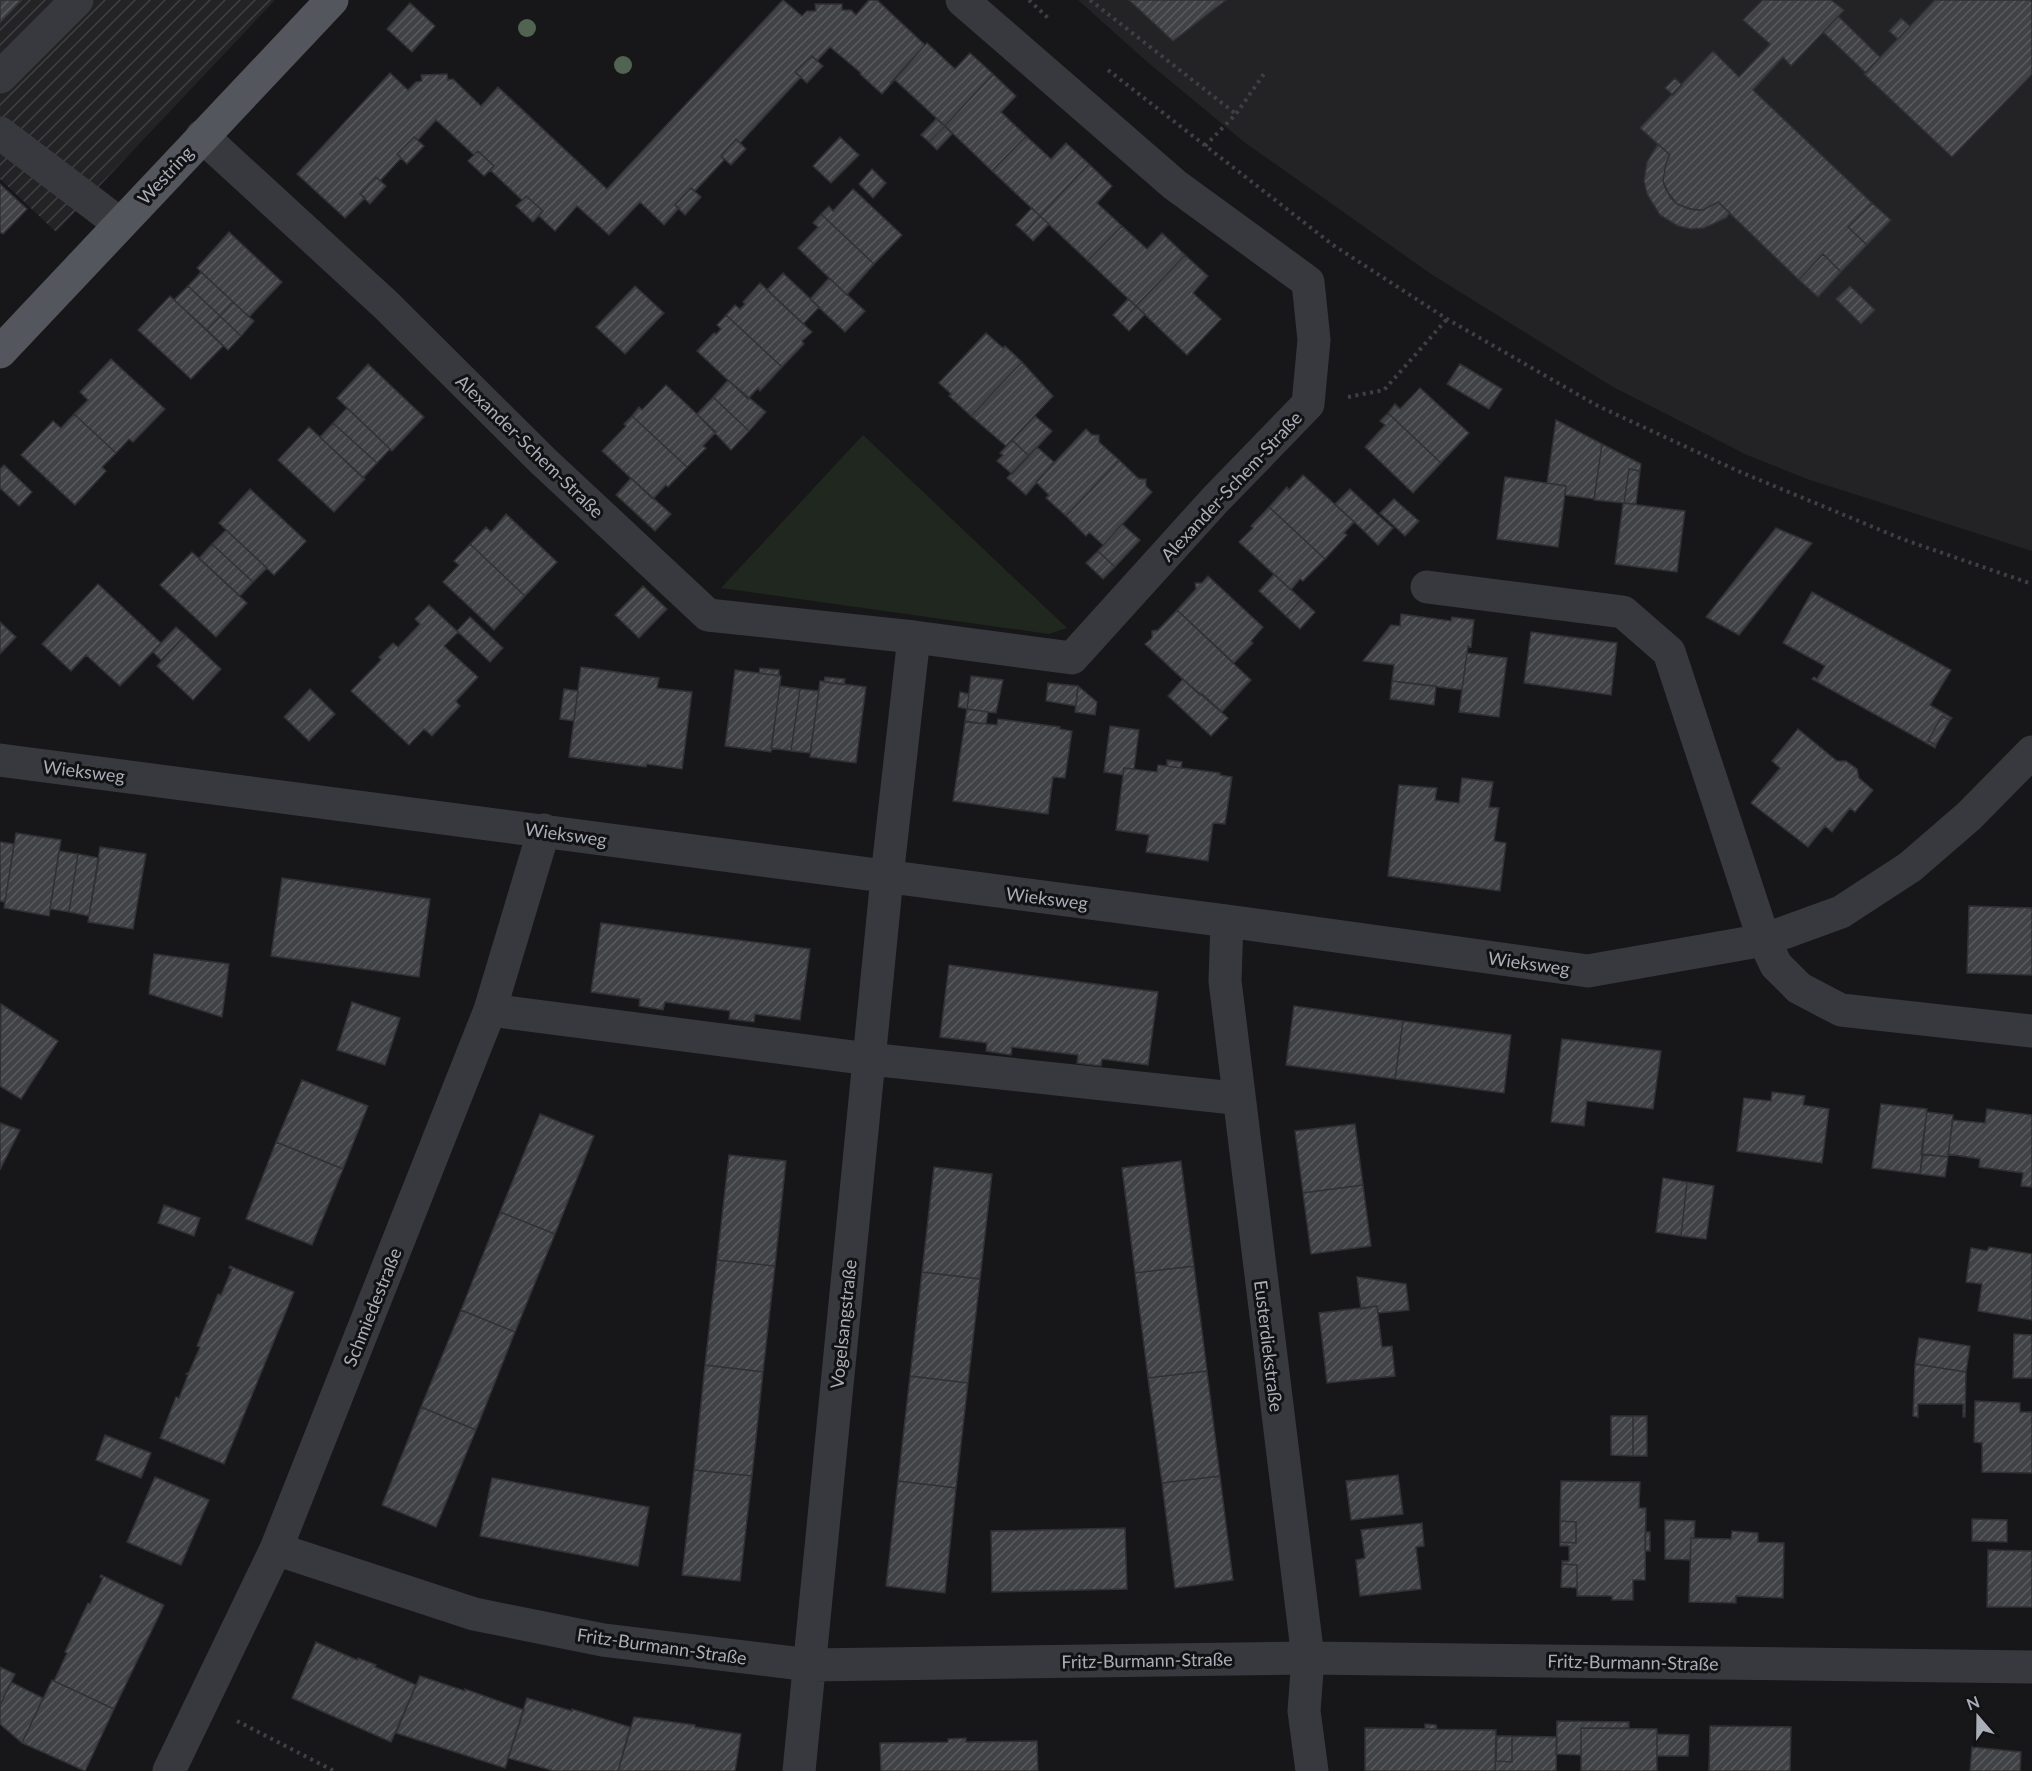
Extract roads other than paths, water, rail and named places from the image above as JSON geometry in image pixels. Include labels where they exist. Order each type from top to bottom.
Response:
[{"type":"main road","name":"Westring","points":[[0,352],[332,0]]},
{"type":"street","points":[[0,77],[77,0]]},
{"type":"street","name":"Alexander-Schem-Straße","points":[[202,136],[386,306],[536,455],[708,615],[914,637],[1072,658],[1215,500],[1308,404],[1314,340],[1308,282],[1175,185],[962,0]]},
{"type":"street","points":[[0,133],[120,224]]},
{"type":"street","points":[[1427,587],[1623,612],[1669,652],[1764,940],[1776,965],[1799,988],[1841,1011],[2032,1031]]},
{"type":"street","points":[[887,877],[914,637]]},
{"type":"street","name":"Wieksweg","points":[[0,760],[544,830],[1588,971],[1764,940],[1841,912],[1910,867],[1969,816],[2032,752]]},
{"type":"street","name":"Schmiedestraße","points":[[169,1771],[276,1549],[490,1010],[544,830]]},
{"type":"street","name":"Vogelsangstraße","points":[[799,1771],[887,877]]},
{"type":"street","name":"Eusterdiekstraße","points":[[1227,921],[1225,981],[1308,1658],[1304,1711],[1312,1771]]},
{"type":"street","points":[[490,1010],[869,1059],[1224,1096],[1238,1095]]},
{"type":"street","name":"Fritz-Burmann-Straße","points":[[276,1549],[474,1614],[603,1640],[810,1665],[1308,1658],[2032,1667]]}]
